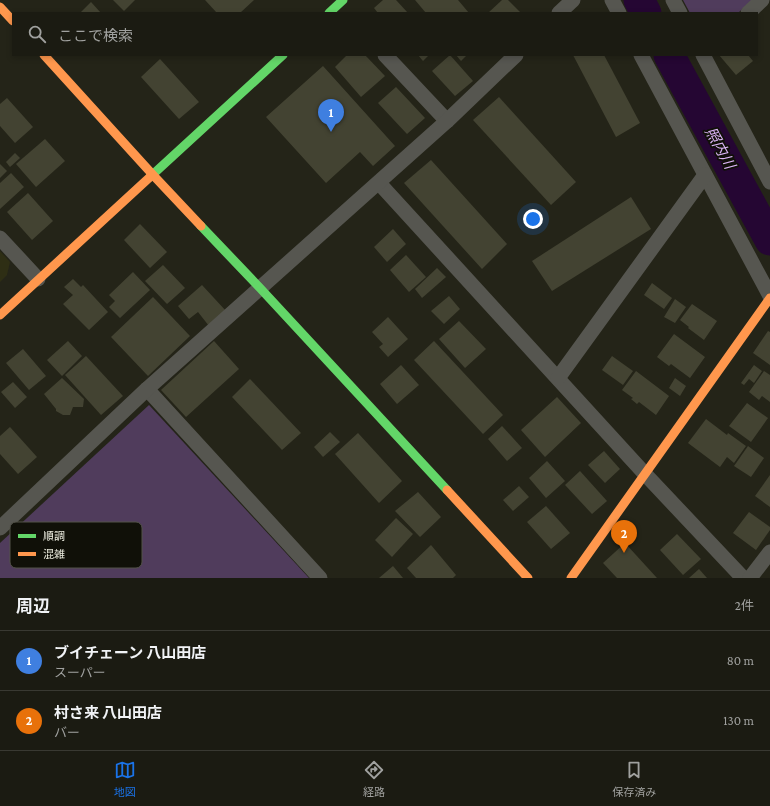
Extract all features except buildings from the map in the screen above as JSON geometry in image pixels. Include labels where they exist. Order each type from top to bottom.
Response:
[{"type":"street","points":[[560,12],[573,0]]},
{"type":"street","points":[[612,0],[618,12]]},
{"type":"street","points":[[673,0],[679,12]]},
{"type":"street","points":[[749,12],[762,0]]},
{"type":"street","points":[[0,7],[12,20]]},
{"type":"street","points":[[45,56],[153,175],[260,288],[528,578]]},
{"type":"street","points":[[0,315],[282,56]]},
{"type":"street","points":[[386,56],[447,121]]},
{"type":"street","points":[[0,528],[147,389],[379,183],[515,56]]},
{"type":"street","points":[[571,578],[770,297],[642,56]]},
{"type":"street","points":[[704,56],[770,182]]},
{"type":"street","points":[[558,378],[705,175]]},
{"type":"street","points":[[379,183],[645,474],[743,578]]},
{"type":"street","points":[[0,238],[38,279]]},
{"type":"street","points":[[147,389],[320,578]]},
{"type":"street","points":[[750,578],[770,552]]},
{"type":"shaded area","points":[[683,0],[752,0],[739,12],[689,12]]},
{"type":"shaded area","points":[[0,251],[10,262],[7,275],[0,282]]},
{"type":"shaded area","points":[[149,405],[309,578],[0,578],[0,543],[10,534],[10,568],[142,568],[142,522],[23,522]]},
{"type":"waterway","name":"照内川","points":[[639,0],[645,12]]},
{"type":"waterway","name":"照内川","points":[[670,56],[770,240]]},
{"type":"traffic: fast","points":[[330,12],[343,0]]},
{"type":"traffic: fast","points":[[150,177],[282,56]]},
{"type":"traffic: fast","points":[[201,226],[447,490]]},
{"type":"traffic: slow","points":[[0,7],[12,20]]},
{"type":"traffic: slow","points":[[45,56],[201,226]]},
{"type":"traffic: slow","points":[[0,315],[150,177]]},
{"type":"traffic: slow","points":[[571,578],[770,298]]},
{"type":"traffic: slow","points":[[447,490],[528,578]]},
{"type":"place","name":"ブイチェーン 八山田店","points":[[331,132]]},
{"type":"place","name":"村さ来 八山田店","points":[[624,553]]}]
